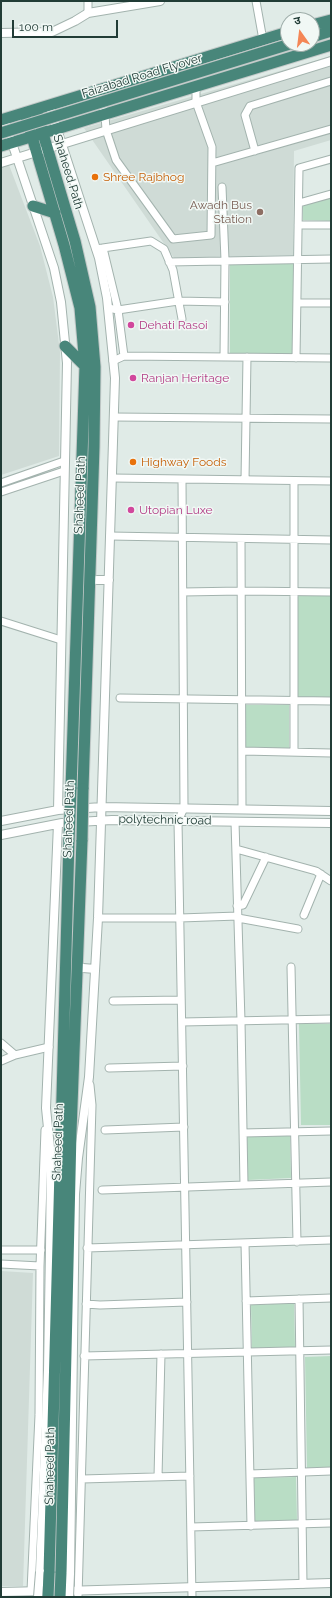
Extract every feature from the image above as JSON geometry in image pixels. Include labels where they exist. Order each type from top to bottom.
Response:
[{"type":"highway","points":[[320,23],[331,20]]},
{"type":"highway","points":[[320,34],[331,31]]},
{"type":"highway","points":[[3,120],[280,35]]},
{"type":"highway","points":[[1,146],[331,45]]},
{"type":"highway","name":"Faizabad Road Flyover","points":[[1,133],[280,47]]},
{"type":"highway","name":"Shaheed Path","points":[[36,110],[77,248],[90,306],[95,367],[72,1227],[56,1536]]},
{"type":"highway","name":"Shaheed Path","points":[[25,113],[55,213],[80,308],[86,366],[55,1182],[56,1536]]},
{"type":"highway","points":[[33,206],[55,213]]},
{"type":"highway","points":[[65,346],[86,366]]},
{"type":"highway","points":[[48,1597],[44,1572],[56,1536]]},
{"type":"highway","points":[[56,1536],[65,1573],[60,1597]]},
{"type":"street","points":[[88,1],[88,13]]},
{"type":"street","points":[[1,33],[52,32],[75,22],[88,13],[160,1]]},
{"type":"street","points":[[256,1],[263,40]]},
{"type":"street","points":[[1,164],[331,61]]},
{"type":"street","points":[[255,151],[245,115],[250,106],[331,81]]},
{"type":"street","points":[[98,90],[105,115],[106,130],[116,160],[173,239],[211,235],[212,147],[196,102],[196,86]]},
{"type":"street","points":[[49,105],[100,248],[118,310],[124,356]]},
{"type":"street","points":[[3,120],[18,158],[54,268],[61,302],[67,363],[58,810]]},
{"type":"street","points":[[212,163],[331,129]]},
{"type":"street","points":[[296,358],[299,168],[331,159]]},
{"type":"street","points":[[222,187],[225,260],[224,357]]},
{"type":"street","points":[[298,203],[331,194]]},
{"type":"street","points":[[298,224],[331,225]]},
{"type":"street","points":[[100,248],[151,241],[164,249],[172,270],[182,319]]},
{"type":"street","points":[[68,1597],[65,1573],[72,1227],[77,1163],[89,1077],[98,918],[115,378],[100,248]]},
{"type":"street","points":[[169,262],[331,259]]},
{"type":"street","points":[[108,308],[118,310],[178,301],[225,302]]},
{"type":"street","points":[[297,303],[331,303]]},
{"type":"street","points":[[110,330],[122,341]]},
{"type":"street","points":[[114,361],[124,356],[331,358]]},
{"type":"street","points":[[245,480],[247,357]]},
{"type":"street","points":[[114,416],[331,418]]},
{"type":"street","points":[[1,483],[64,461]]},
{"type":"street","points":[[1,492],[64,471]]},
{"type":"street","points":[[112,478],[331,481]]},
{"type":"street","points":[[182,479],[184,808],[178,821],[192,1597]]},
{"type":"street","points":[[294,481],[294,752]]},
{"type":"street","points":[[110,536],[331,540]]},
{"type":"street","points":[[241,539],[243,751],[242,810]]},
{"type":"street","points":[[62,579],[71,579]]},
{"type":"street","points":[[97,580],[109,580]]},
{"type":"street","points":[[183,592],[331,592]]},
{"type":"street","points":[[1,621],[61,640]]},
{"type":"street","points":[[120,698],[331,701]]},
{"type":"street","points":[[243,751],[331,753]]},
{"type":"street","points":[[1,821],[58,810],[102,807],[331,811]]},
{"type":"street","name":"polytechnic road","points":[[1,835],[58,824],[102,820],[331,823]]},
{"type":"street","points":[[235,822],[242,1021],[244,1185]]},
{"type":"street","points":[[31,1592],[38,1415],[40,1266],[46,1108],[49,1047],[56,968],[58,824]]},
{"type":"street","points":[[236,849],[316,871],[331,881]]},
{"type":"street","points":[[237,906],[243,905],[266,857]]},
{"type":"street","points":[[304,915],[321,874]]},
{"type":"street","points":[[98,918],[238,917],[298,929]]},
{"type":"street","points":[[291,967],[297,1242]]},
{"type":"street","points":[[83,968],[95,969]]},
{"type":"street","points":[[113,1001],[182,1000]]},
{"type":"street","points":[[182,1022],[331,1019]]},
{"type":"street","points":[[1,1043],[15,1055]]},
{"type":"street","points":[[1,1061],[15,1055],[49,1047]]},
{"type":"street","points":[[109,1068],[183,1066]]},
{"type":"street","points":[[78,1594],[92,1105],[89,1077]]},
{"type":"street","points":[[38,1597],[44,1572],[48,1370],[55,1182],[46,1108]]},
{"type":"street","points":[[105,1130],[184,1127]]},
{"type":"street","points":[[243,1133],[331,1131]]},
{"type":"street","points":[[77,1163],[83,1161],[90,1163]]},
{"type":"street","points":[[102,1190],[331,1182]]},
{"type":"street","points":[[88,1248],[331,1240]]},
{"type":"street","points":[[245,1243],[251,1526]]},
{"type":"street","points":[[1,1250],[41,1250]]},
{"type":"street","points":[[1,1264],[40,1266]]},
{"type":"street","points":[[246,1300],[331,1298]]},
{"type":"street","points":[[299,1299],[303,1584]]},
{"type":"street","points":[[86,1304],[100,1305],[187,1302]]},
{"type":"street","points":[[84,1356],[331,1350]]},
{"type":"street","points":[[158,1477],[161,1354]]},
{"type":"street","points":[[250,1474],[331,1471]]},
{"type":"street","points":[[82,1478],[190,1476]]},
{"type":"street","points":[[191,1527],[331,1523]]},
{"type":"street","points":[[1,1592],[78,1594],[192,1587],[331,1583]]},
{"type":"shaded area","points":[[331,56],[331,140],[294,151],[293,255],[174,258],[84,128]]},
{"type":"shaded area","points":[[9,165],[40,246],[53,297],[60,352],[59,456],[1,475],[1,168]]},
{"type":"shaded area","points":[[1,1271],[33,1273],[23,1586],[1,1586]]},
{"type":"green space","points":[[331,197],[331,221],[303,220],[303,205]]},
{"type":"green space","points":[[230,264],[293,264],[293,354],[230,354]]},
{"type":"green space","points":[[298,596],[331,596],[331,697],[298,697]]},
{"type":"green space","points":[[246,705],[289,705],[289,748],[246,748]]},
{"type":"green space","points":[[299,1024],[331,1024],[331,1125],[301,1125]]},
{"type":"green space","points":[[290,1135],[291,1178],[248,1180],[247,1136]]},
{"type":"green space","points":[[294,1303],[295,1347],[252,1348],[251,1305]]},
{"type":"green space","points":[[331,1356],[331,1467],[307,1468],[305,1357]]},
{"type":"green space","points":[[296,1477],[297,1521],[255,1522],[254,1478]]},
{"type":"place","name":"Shree Rajbhog","points":[[95,177]]},
{"type":"place","name":"Awadh Bus Station","points":[[260,212]]},
{"type":"place","name":"Dehati Rasoi","points":[[131,325]]},
{"type":"place","name":"Ranjan Heritage","points":[[133,378]]},
{"type":"place","name":"Highway Foods","points":[[133,462]]},
{"type":"place","name":"Utopian Luxe","points":[[131,510]]}]
